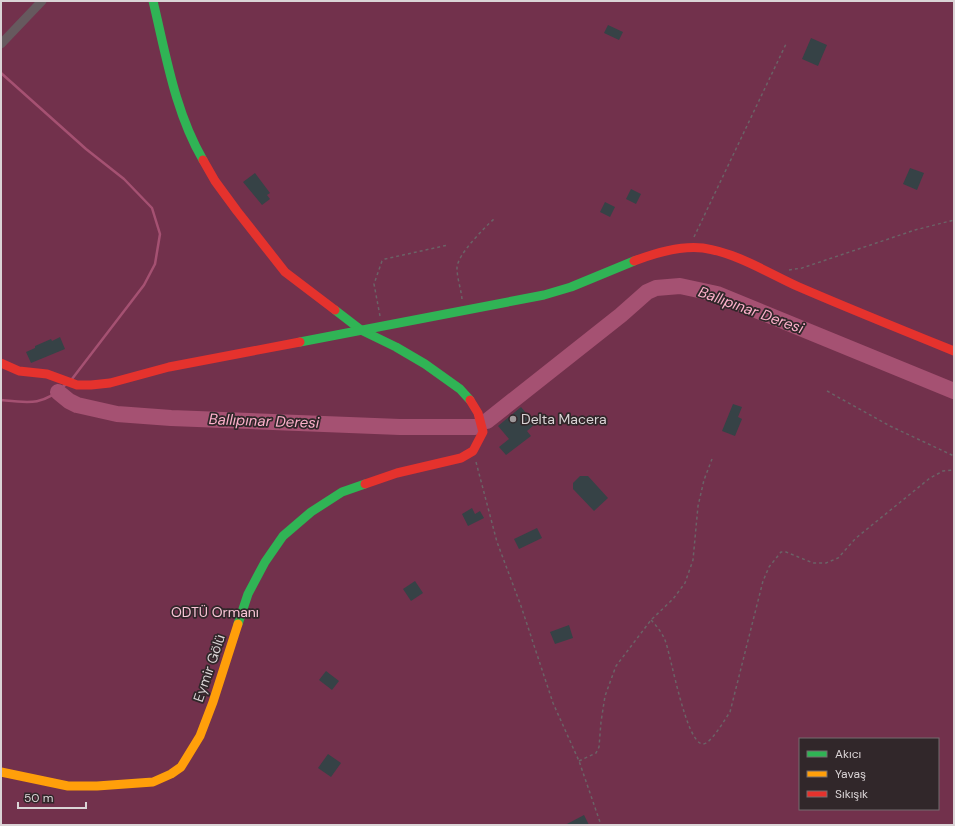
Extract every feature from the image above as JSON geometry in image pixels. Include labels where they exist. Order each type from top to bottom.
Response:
[{"type":"street","points":[[1,44],[42,1]]},
{"type":"street","points":[[153,1],[178,103],[188,132],[215,181],[286,272],[361,330],[402,350],[425,364],[460,389],[470,400],[478,413],[483,429],[479,442],[473,451]]},
{"type":"street","points":[[2,364],[19,371],[47,374],[70,383],[91,385],[110,382],[169,366],[382,327],[544,295],[570,287],[647,255],[689,248],[711,249],[725,253],[799,287],[954,352]]},
{"type":"street","name":"Eymir Gölü","points":[[1,772],[68,786],[97,786],[153,782],[171,774],[181,767],[200,736],[213,702],[248,594],[265,562],[283,536],[311,512],[342,492],[396,473],[461,458],[473,451]]},
{"type":"path","points":[[689,248],[786,44]]},
{"type":"path","points":[[464,311],[457,267],[459,261],[478,234],[494,219]]},
{"type":"path","points":[[788,270],[802,268],[915,230],[954,220]]},
{"type":"path","points":[[382,327],[374,284],[382,261],[385,259],[448,245]]},
{"type":"path","points":[[827,391],[890,426],[954,456]]},
{"type":"path","points":[[473,451],[497,542],[521,606],[553,703],[579,761],[601,825]]},
{"type":"path","points":[[579,761],[596,753],[599,747],[602,709],[616,666],[651,620],[685,583],[693,560],[698,506],[704,480],[712,459]]},
{"type":"path","points":[[651,620],[659,629],[665,640],[684,714],[692,732],[698,743],[706,743],[721,726],[730,712],[763,581],[769,566],[781,552],[786,552],[812,563],[826,563],[838,558],[856,538],[930,478],[943,471],[954,470]]},
{"type":"green space","name":"ODTÜ Ormanı","points":[[1,1],[954,1],[954,825],[1,825]]},
{"type":"building","points":[[608,25],[623,32],[619,40],[604,33]]},
{"type":"building","points":[[811,38],[827,45],[818,66],[802,59]]},
{"type":"building","points":[[910,168],[924,173],[917,190],[903,184]]},
{"type":"building","points":[[255,173],[270,193],[267,195],[270,199],[262,205],[243,182]]},
{"type":"building","points":[[631,189],[641,194],[636,204],[626,199]]},
{"type":"building","points":[[605,202],[615,207],[610,217],[600,212]]},
{"type":"building","points":[[60,337],[65,349],[31,363],[26,352],[35,348],[35,346]]},
{"type":"building","points":[[733,404],[742,407],[738,417],[742,419],[735,436],[722,431]]},
{"type":"building","points":[[521,407],[535,424],[527,431],[531,436],[506,455],[499,447],[509,439],[498,426]]},
{"type":"building","points":[[580,476],[588,476],[608,498],[594,511],[573,489],[573,483]]},
{"type":"building","points":[[472,508],[475,514],[480,511],[484,518],[468,526],[462,514]]},
{"type":"building","points":[[537,528],[542,538],[519,549],[514,539]]},
{"type":"building","points":[[415,581],[423,593],[411,601],[403,589]]},
{"type":"building","points":[[569,625],[573,638],[555,644],[550,632]]},
{"type":"building","points":[[326,671],[339,681],[332,690],[319,680]]},
{"type":"building","points":[[328,754],[341,763],[331,777],[318,768]]},
{"type":"building","points":[[584,815],[589,825],[565,825]]},
{"type":"waterway","points":[[1,73],[86,149],[124,179],[152,208],[160,234],[155,264],[144,285],[72,379]]},
{"type":"waterway","name":"Ballıpınar Deresi","points":[[487,421],[621,315],[647,292],[656,288],[680,286],[717,294],[954,391]]},
{"type":"waterway","points":[[1,400],[35,402],[50,397],[65,385]]},
{"type":"waterway","name":"Ballıpınar Deresi","points":[[58,392],[69,401],[77,405],[117,414],[171,418],[400,427],[475,427]]},
{"type":"traffic: fast","points":[[153,1],[178,103],[193,142],[203,160]]},
{"type":"traffic: fast","points":[[300,342],[544,295],[571,287],[634,261]]},
{"type":"traffic: fast","points":[[335,310],[361,330],[396,347],[425,364],[460,389],[470,400]]},
{"type":"traffic: fast","points":[[238,624],[248,594],[265,562],[283,536],[311,512],[342,492],[365,484]]},
{"type":"traffic: slow","points":[[1,772],[68,786],[97,786],[153,782],[171,774],[181,767],[200,736],[213,702],[238,624]]},
{"type":"traffic: jam","points":[[203,160],[215,181],[285,272],[335,310]]},
{"type":"traffic: jam","points":[[634,261],[659,253],[694,247],[728,254],[799,287],[954,351]]},
{"type":"traffic: jam","points":[[1,363],[19,371],[47,374],[77,385],[91,385],[110,383],[169,367],[300,342]]},
{"type":"traffic: jam","points":[[365,484],[397,473],[461,458],[473,451],[483,432],[478,413],[470,400]]},
{"type":"place","name":"Delta Macera","points":[[513,419]]}]
